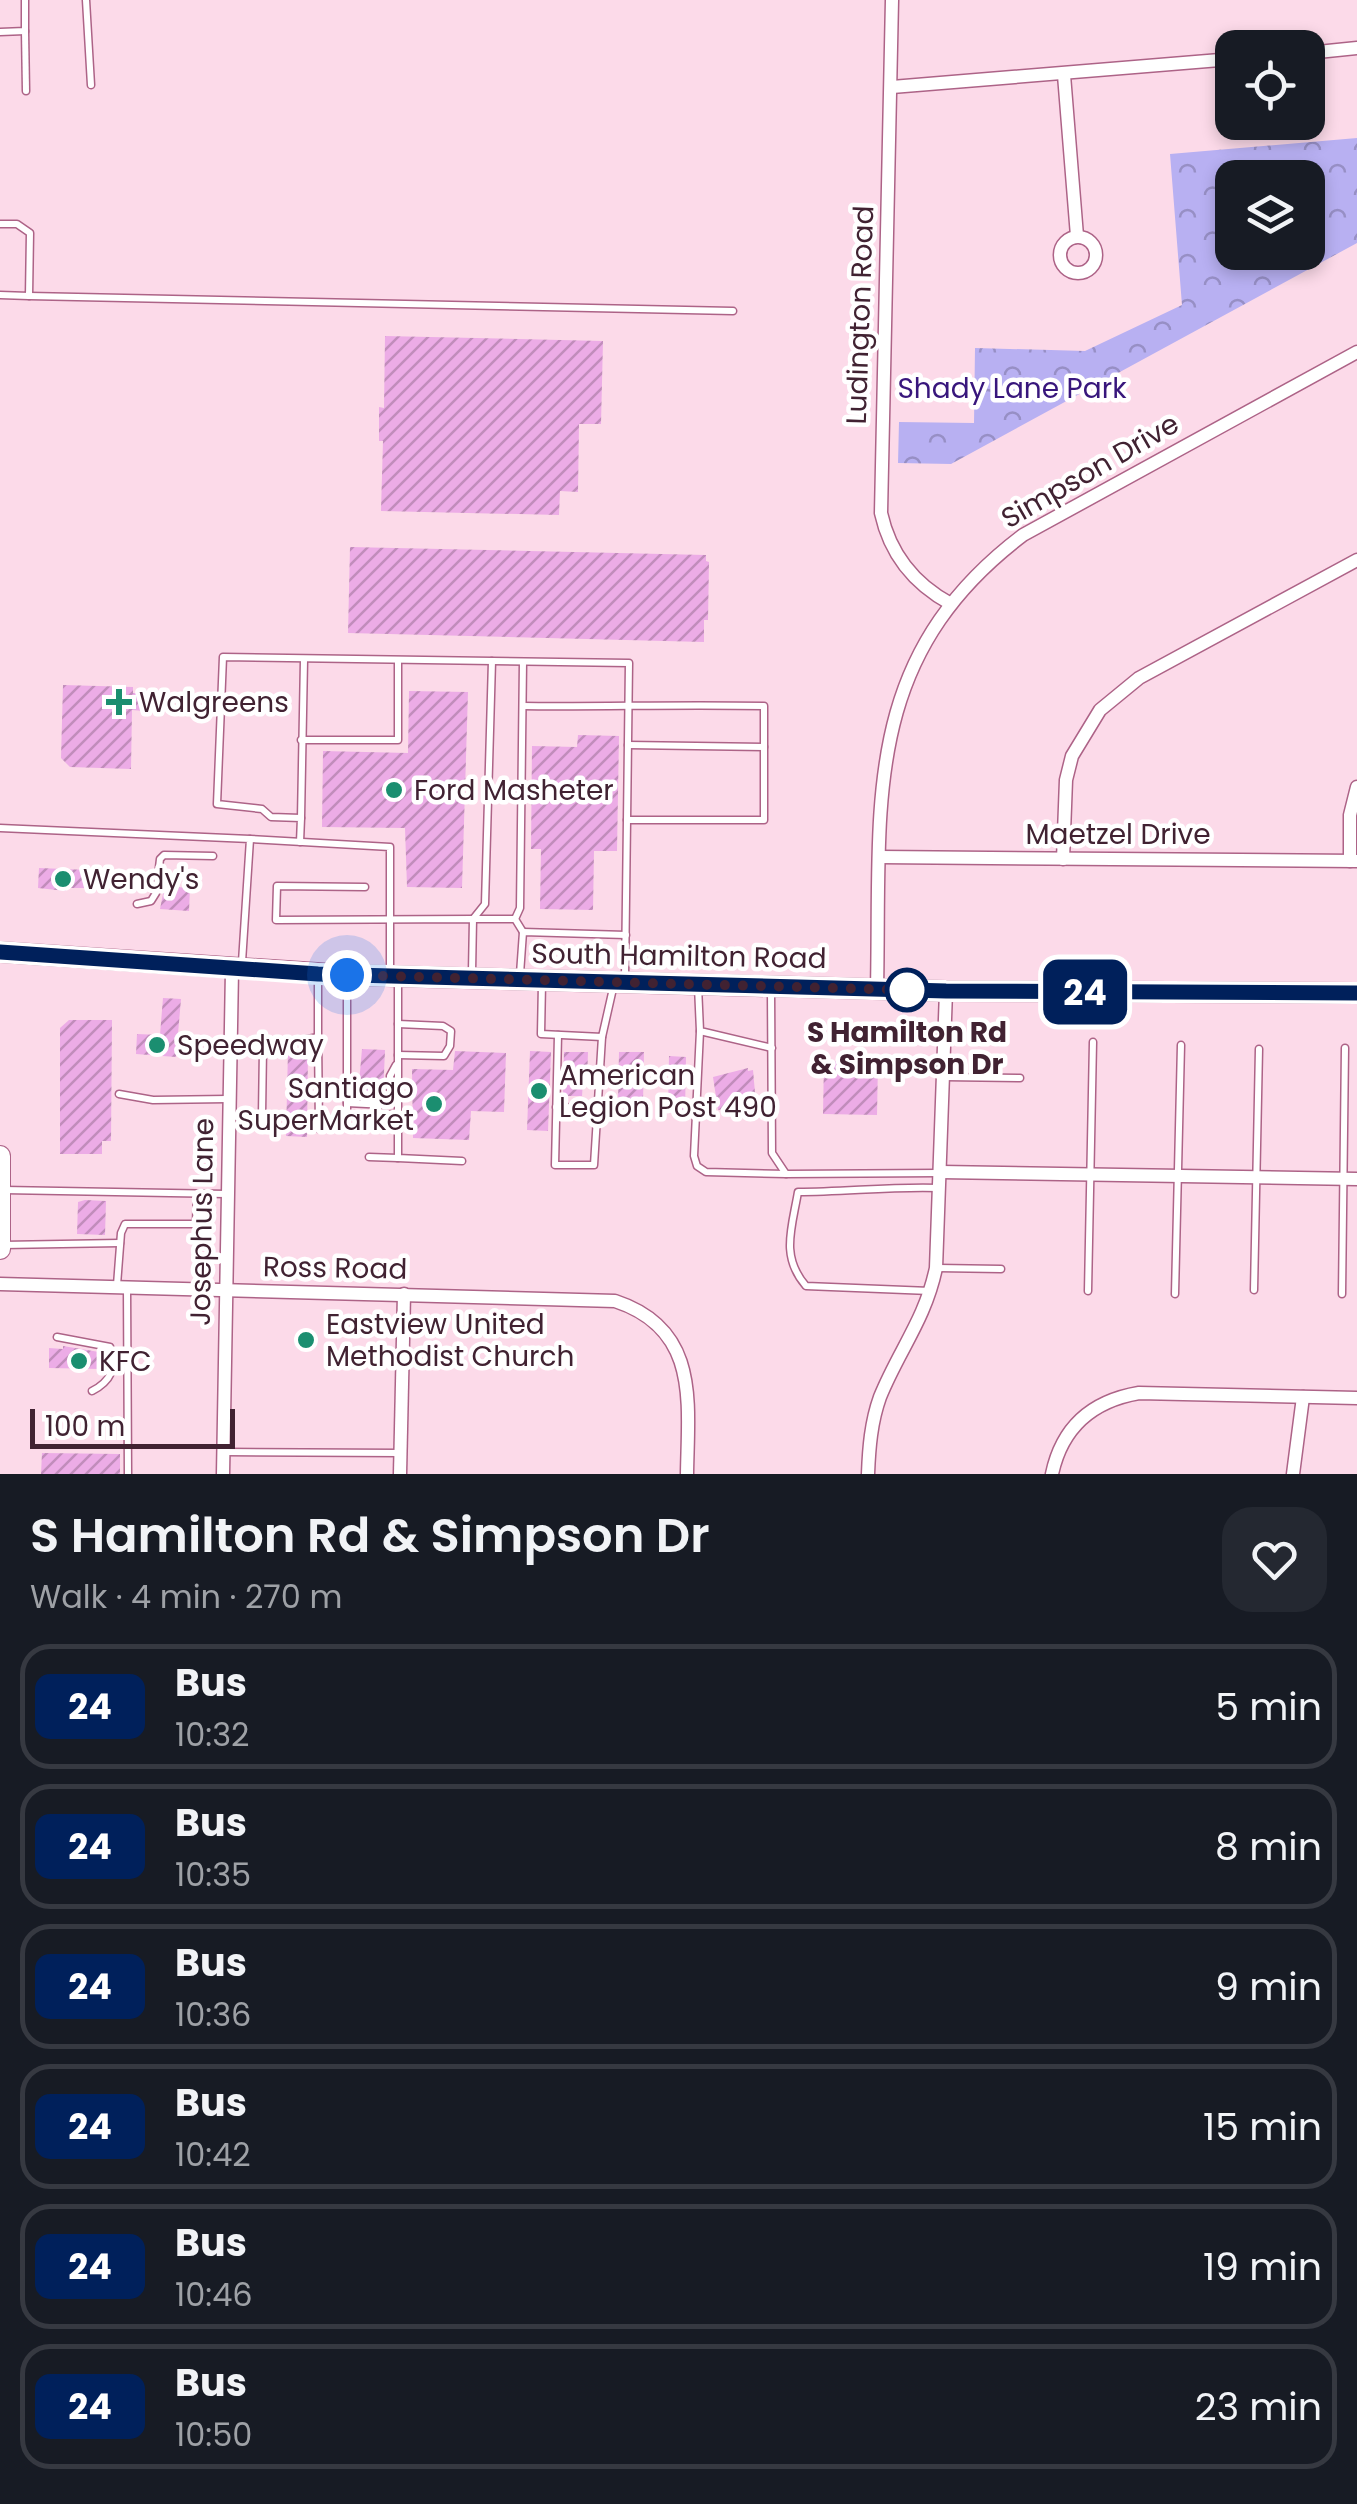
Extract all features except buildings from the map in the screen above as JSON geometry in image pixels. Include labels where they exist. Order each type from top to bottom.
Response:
[{"type":"main road","name":"South Hamilton Road","points":[[0,952],[237,970],[472,979],[946,991],[1357,993]]},
{"type":"main road","points":[[0,1156],[1,1247]]},
{"type":"street","name":"Ludington Road","points":[[892,0],[881,513],[896,553],[916,579],[951,604]]},
{"type":"street","points":[[1325,51],[1357,48]]},
{"type":"street","points":[[892,88],[1215,62]]},
{"type":"street","points":[[1064,75],[1076,236]]},
{"type":"street","name":"Simpson Drive","points":[[876,989],[883,771],[895,710],[910,667],[928,634],[990,560],[1022,534],[1357,352]]},
{"type":"street","points":[[1063,859],[1066,780],[1072,756],[1100,710],[1140,678],[1357,560]]},
{"type":"street","points":[[1353,861],[1350,815],[1357,788]]},
{"type":"street","name":"Maetzel Drive","points":[[880,858],[1353,861]]},
{"type":"street","name":"Josephus Lane","points":[[223,1474],[229,1049],[237,970]]},
{"type":"street","points":[[868,1474],[871,1434],[880,1396],[913,1336],[936,1268],[946,991]]},
{"type":"street","points":[[941,1172],[1350,1179]]},
{"type":"street","name":"Ross Road","points":[[0,1284],[598,1299],[632,1307],[661,1326],[681,1358],[686,1376],[686,1474]]},
{"type":"street","points":[[400,1474],[404,1294]]},
{"type":"street","points":[[1052,1474],[1058,1450],[1078,1420],[1106,1400],[1139,1393],[1357,1398]]},
{"type":"street","points":[[1294,1474],[1303,1397]]},
{"type":"lane","points":[[25,0],[26,91]]},
{"type":"lane","points":[[86,0],[91,85]]},
{"type":"lane","points":[[0,32],[26,31]]},
{"type":"lane","points":[[0,224],[17,224],[30,233],[29,296]]},
{"type":"lane","points":[[0,295],[733,311]]},
{"type":"lane","points":[[301,818],[271,817],[262,809],[217,804],[222,658],[629,662],[626,935],[620,982],[602,1037],[594,1165],[555,1165],[558,1035]]},
{"type":"lane","points":[[300,842],[304,660]]},
{"type":"lane","points":[[302,740],[398,740],[398,661]]},
{"type":"lane","points":[[472,979],[473,918],[485,904],[492,661]]},
{"type":"lane","points":[[519,980],[523,932],[516,919],[520,908],[523,662]]},
{"type":"lane","points":[[523,706],[764,706],[764,820],[627,820]]},
{"type":"lane","points":[[628,745],[764,747]]},
{"type":"lane","points":[[0,828],[390,847],[390,920],[398,1024],[398,1158]]},
{"type":"lane","points":[[237,970],[250,839]]},
{"type":"lane","points":[[137,904],[151,902],[156,892],[160,858],[171,853],[213,856]]},
{"type":"lane","points":[[365,887],[277,886],[276,920],[516,919]]},
{"type":"lane","points":[[523,932],[626,935]]},
{"type":"lane","points":[[318,974],[319,1129]]},
{"type":"lane","points":[[347,975],[346,1116],[398,1114]]},
{"type":"lane","points":[[542,980],[540,1034],[602,1037]]},
{"type":"lane","points":[[698,984],[700,1032],[694,1156],[697,1166],[706,1172],[786,1174],[941,1172]]},
{"type":"lane","points":[[771,986],[772,1153],[786,1174]]},
{"type":"lane","points":[[398,1024],[443,1026],[451,1031],[450,1046],[444,1056],[398,1058]]},
{"type":"lane","points":[[700,1032],[772,1048]]},
{"type":"lane","points":[[229,1049],[262,1048],[318,1037]]},
{"type":"lane","points":[[1088,1290],[1093,1042]]},
{"type":"lane","points":[[1175,1294],[1182,1044]]},
{"type":"lane","points":[[228,1117],[262,1116],[262,1048]]},
{"type":"lane","points":[[1342,1294],[1350,1179],[1346,1048]]},
{"type":"lane","points":[[1254,1290],[1259,1049]]},
{"type":"lane","points":[[346,1103],[386,1105],[390,1101],[390,1076],[398,1058]]},
{"type":"lane","points":[[944,1076],[1020,1078]]},
{"type":"lane","points":[[120,1094],[154,1100],[228,1100]]},
{"type":"lane","points":[[556,1107],[598,1108]]},
{"type":"lane","points":[[368,1157],[462,1162]]},
{"type":"lane","points":[[931,1292],[806,1286],[792,1270],[789,1242],[798,1192],[852,1192],[899,1186],[940,1188]]},
{"type":"lane","points":[[2,1190],[228,1194]]},
{"type":"lane","points":[[128,1474],[121,1242],[125,1224],[196,1224],[197,1194]]},
{"type":"lane","points":[[1,1247],[121,1242]]},
{"type":"lane","points":[[936,1268],[1001,1269]]},
{"type":"lane","points":[[57,1337],[110,1347],[111,1374],[107,1382],[92,1391]]},
{"type":"lane","points":[[224,1452],[401,1453]]},
{"type":"green space","name":"Shady Lane Park","points":[[1357,138],[1357,243],[1325,260],[1325,160],[1215,160],[1215,270],[1307,270],[951,464],[898,463],[899,422],[974,423],[975,348],[1085,351],[1182,305],[1170,154]]},
{"type":"bus line","name":"24","points":[[0,952],[318,974],[946,991],[1357,993]]},
{"type":"place","name":"Walgreens","points":[[119,702]]},
{"type":"place","name":"Ford Masheter","points":[[394,790]]},
{"type":"place","name":"Wendy's","points":[[63,879]]},
{"type":"place","name":"S Hamilton Rd & Simpson Dr","points":[[907,990]]},
{"type":"place","name":"Speedway","points":[[157,1045]]},
{"type":"place","name":"American Legion Post 490","points":[[539,1091]]},
{"type":"place","name":"Santiago SuperMarket","points":[[434,1104]]},
{"type":"place","name":"Eastview United Methodist Church","points":[[306,1340]]},
{"type":"place","name":"KFC","points":[[79,1361]]},
{"type":"route","points":[[347,975],[907,990]]}]
